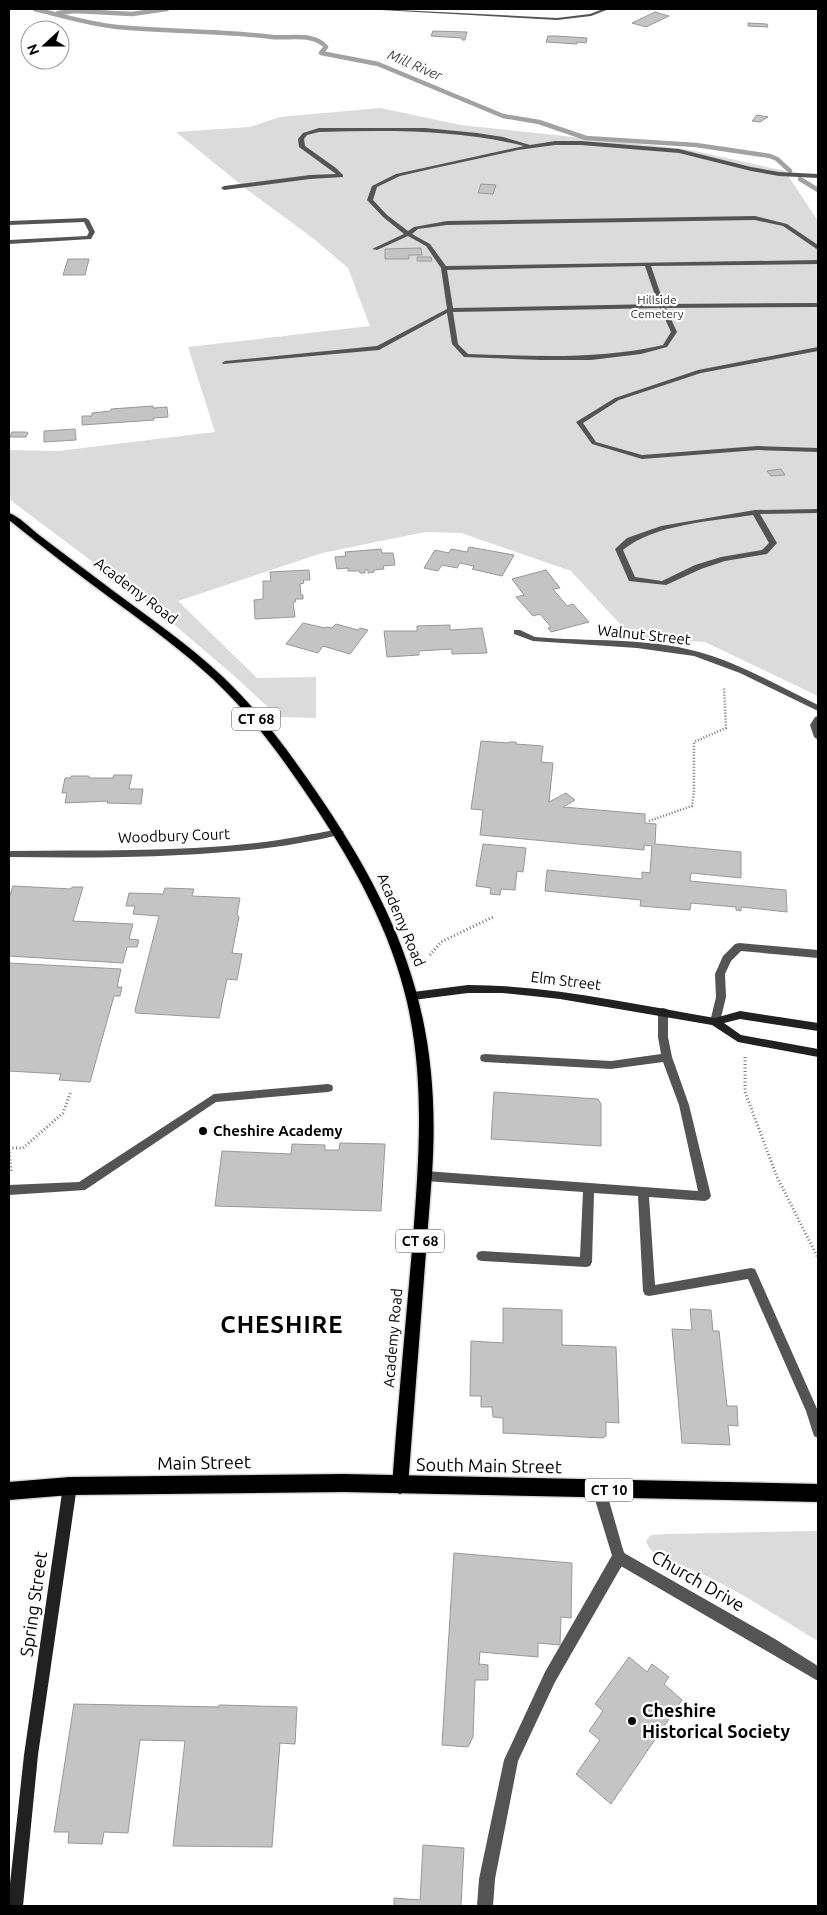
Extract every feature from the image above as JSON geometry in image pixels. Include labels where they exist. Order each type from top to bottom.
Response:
[{"type":"highway","name":"Main Street","points":[[9,1491],[70,1486],[344,1483],[400,1486]]},
{"type":"highway","name":"South Main Street","points":[[400,1486],[818,1493]]},
{"type":"main road","name":"Academy Road","points":[[9,516],[164,633],[220,680],[284,754],[339,832],[373,892],[397,950],[413,996],[424,1061],[428,1114],[425,1176],[400,1486]]},
{"type":"street","points":[[381,9],[557,19],[591,15],[607,9]]},
{"type":"street","points":[[224,188],[310,177],[340,176],[334,169],[302,147],[301,139],[305,134],[319,130],[453,131],[483,134],[532,146]]},
{"type":"street","points":[[647,264],[662,306],[674,332],[665,346],[640,353],[563,358],[466,356],[455,344],[444,268],[428,245],[408,234],[385,216],[370,200],[375,186],[398,175],[532,146],[582,143],[679,151],[751,169],[779,174],[818,176]]},
{"type":"street","points":[[375,249],[408,234],[416,228],[447,223],[755,218],[784,225],[818,248]]},
{"type":"street","points":[[9,223],[86,220],[92,232],[89,238],[9,242]]},
{"type":"street","points":[[444,268],[818,262]]},
{"type":"street","points":[[225,363],[379,348],[449,310],[818,305]]},
{"type":"street","points":[[818,349],[700,371],[617,399],[579,422],[594,443],[642,457],[758,448],[818,450]]},
{"type":"street","points":[[756,512],[773,542],[764,552],[724,559],[698,567],[663,583],[632,579],[619,549],[630,540],[661,528],[756,512],[818,510]]},
{"type":"street","name":"Walnut Street","points":[[516,632],[540,640],[656,648],[696,654],[730,667],[818,708]]},
{"type":"street","points":[[818,719],[814,726],[818,737]]},
{"type":"street","name":"Woodbury Court","points":[[9,854],[196,852],[257,847],[305,840],[339,832]]},
{"type":"street","points":[[715,1022],[721,997],[720,974],[727,959],[739,947],[818,954]]},
{"type":"street","name":"Elm Street","points":[[413,996],[468,989],[502,989],[560,994],[715,1022],[738,1038],[818,1053]]},
{"type":"street","points":[[425,1176],[705,1196],[684,1105],[667,1057],[663,1037],[663,1012]]},
{"type":"street","name":"Elm Street","points":[[715,1022],[740,1015],[818,1027]]},
{"type":"street","points":[[485,1058],[611,1065],[667,1057]]},
{"type":"street","points":[[9,1190],[81,1187],[214,1098],[328,1088]]},
{"type":"street","points":[[482,1256],[586,1262],[588,1188]]},
{"type":"street","points":[[643,1192],[648,1291],[751,1273],[812,1411],[818,1432]]},
{"type":"street","name":"Spring Street","points":[[15,1906],[31,1755],[70,1486]]},
{"type":"street","points":[[485,1906],[487,1878],[511,1760],[550,1677],[619,1557],[599,1490]]},
{"type":"street","name":"Church Drive","points":[[619,1557],[770,1644],[818,1674]]},
{"type":"path","points":[[649,821],[692,806],[694,792],[694,742],[726,728],[724,688]]},
{"type":"path","points":[[430,955],[441,942],[493,917]]},
{"type":"path","points":[[746,1054],[745,1092],[777,1178],[818,1258]]},
{"type":"path","points":[[9,1148],[23,1148],[63,1113],[71,1091]]},
{"type":"green space","name":"Hillside Cemetery","points":[[380,108],[461,125],[686,149],[785,171],[818,221],[818,696],[705,642],[632,637],[571,571],[461,533],[425,532],[322,553],[178,601],[257,678],[316,677],[316,718],[279,717],[157,610],[9,499],[9,450],[58,451],[215,432],[188,347],[370,326],[348,268],[314,239],[245,188],[176,132],[250,127],[280,117]]},
{"type":"green space","points":[[818,1531],[818,1641],[752,1600],[700,1573],[661,1557],[652,1551],[646,1541],[651,1535],[668,1534]]},
{"type":"building","points":[[655,12],[669,16],[646,27],[632,23]]},
{"type":"building","points":[[748,23],[767,24],[768,27],[748,26]]},
{"type":"building","points":[[433,31],[467,32],[465,40],[462,40],[462,38],[431,36]]},
{"type":"building","points":[[548,36],[587,38],[586,43],[577,42],[577,44],[546,42]]},
{"type":"building","points":[[757,115],[768,117],[760,122],[752,121]]},
{"type":"building","points":[[481,184],[496,185],[493,194],[478,193]]},
{"type":"building","points":[[421,248],[422,255],[409,255],[409,259],[385,259],[385,249]]},
{"type":"building","points":[[417,257],[431,257],[432,261],[417,261]]},
{"type":"building","points":[[68,259],[89,259],[85,275],[63,275]]},
{"type":"building","points":[[153,406],[153,408],[167,407],[168,417],[153,418],[154,420],[82,425],[82,416],[92,416],[92,413],[111,411],[111,409]]},
{"type":"building","points":[[75,429],[76,440],[44,442],[44,431]]},
{"type":"building","points":[[12,432],[28,433],[26,437],[10,437]]},
{"type":"building","points":[[781,469],[785,475],[771,476],[767,471]]},
{"type":"building","points":[[469,547],[514,555],[502,576],[472,569],[474,566],[460,563],[457,568],[442,565],[438,571],[424,568],[435,550],[449,553],[451,549],[467,552]]},
{"type":"building","points":[[381,549],[382,553],[393,553],[395,565],[383,566],[384,569],[368,573],[368,570],[365,570],[365,573],[360,573],[359,571],[348,571],[348,568],[337,569],[335,557],[346,556],[345,552]]},
{"type":"building","points":[[309,570],[310,580],[303,580],[304,583],[300,584],[303,599],[295,599],[296,602],[293,602],[295,617],[255,619],[254,600],[263,599],[263,581],[271,581],[270,572]]},
{"type":"building","points":[[546,570],[560,588],[553,589],[567,606],[573,604],[589,622],[551,632],[548,628],[551,627],[540,614],[533,616],[516,597],[524,595],[512,579]]},
{"type":"building","points":[[303,623],[325,628],[332,628],[336,624],[358,630],[360,628],[368,630],[350,654],[323,646],[318,653],[286,644]]},
{"type":"building","points":[[450,625],[450,630],[482,628],[487,653],[452,654],[452,649],[419,651],[419,655],[387,657],[384,631],[417,631],[417,626]]},
{"type":"building","points":[[481,741],[516,742],[516,744],[543,746],[541,762],[553,763],[549,802],[566,793],[575,800],[563,807],[645,814],[645,823],[656,824],[655,844],[741,852],[741,878],[691,873],[690,881],[786,890],[787,912],[741,907],[741,911],[736,910],[736,907],[691,903],[690,910],[640,906],[641,900],[545,891],[547,870],[642,879],[642,872],[650,873],[652,846],[644,845],[644,850],[480,835],[483,810],[471,809]]},
{"type":"building","points":[[114,775],[132,775],[129,789],[143,789],[141,804],[107,803],[108,801],[65,803],[67,793],[62,793],[65,778],[89,776],[89,778],[113,778]]},
{"type":"building","points":[[483,844],[526,848],[523,872],[517,871],[515,890],[501,889],[500,895],[490,894],[491,888],[476,886]]},
{"type":"building","points":[[13,886],[71,889],[72,887],[83,887],[73,921],[133,924],[129,939],[139,940],[137,947],[127,947],[123,963],[9,956],[9,898]]},
{"type":"building","points":[[165,888],[194,889],[192,896],[240,898],[237,914],[239,917],[232,953],[242,954],[237,980],[227,979],[219,1018],[136,1013],[135,1010],[159,916],[133,914],[135,906],[126,906],[129,893],[163,894]]},
{"type":"building","points":[[9,963],[121,969],[117,987],[122,987],[120,996],[114,996],[90,1082],[59,1080],[61,1074],[9,1071]]},
{"type":"building","points":[[494,1092],[598,1099],[601,1104],[601,1146],[491,1139]]},
{"type":"building","points":[[340,1143],[385,1144],[381,1211],[215,1206],[222,1151],[291,1154],[292,1144],[325,1145],[325,1150],[339,1150]]},
{"type":"building","points":[[503,1308],[562,1310],[562,1345],[616,1347],[619,1423],[606,1422],[606,1436],[603,1438],[503,1433],[503,1418],[493,1417],[492,1407],[481,1407],[481,1396],[470,1396],[471,1341],[503,1343]]},
{"type":"building","points":[[690,1309],[711,1310],[713,1331],[719,1331],[727,1406],[737,1406],[738,1426],[728,1425],[730,1445],[682,1443],[672,1329],[692,1330]]},
{"type":"building","points":[[454,1553],[572,1563],[571,1618],[561,1617],[560,1645],[538,1643],[538,1657],[480,1652],[479,1664],[488,1665],[488,1680],[475,1680],[473,1737],[468,1747],[442,1745]]},
{"type":"building","name":"Cheshire Historical Society","points":[[629,1657],[647,1672],[652,1664],[669,1677],[664,1684],[682,1700],[611,1804],[576,1774],[600,1740],[589,1731],[603,1711],[595,1704]]},
{"type":"building","points":[[74,1704],[297,1707],[295,1744],[280,1743],[272,1847],[173,1846],[185,1741],[140,1740],[128,1833],[104,1832],[102,1844],[68,1843],[69,1832],[54,1832]]},
{"type":"building","points":[[423,1845],[464,1848],[461,1906],[394,1906],[394,1898],[420,1900]]},
{"type":"waterway","name":"Mill River","points":[[35,9],[107,26],[315,39],[326,47],[321,53],[378,64],[503,116],[539,122],[586,138],[696,145],[770,156],[777,159],[790,171]]},
{"type":"waterway","points":[[58,13],[75,11],[132,14],[167,9]]},
{"type":"waterway","name":"Mill River","points":[[800,179],[818,190]]},
{"type":"place","name":"Cheshire Academy","points":[[203,1131]]},
{"type":"place","name":"Cheshire Historical Society","points":[[632,1721]]},
{"type":"district","name":"CHESHIRE","points":[[282,1325]]}]
